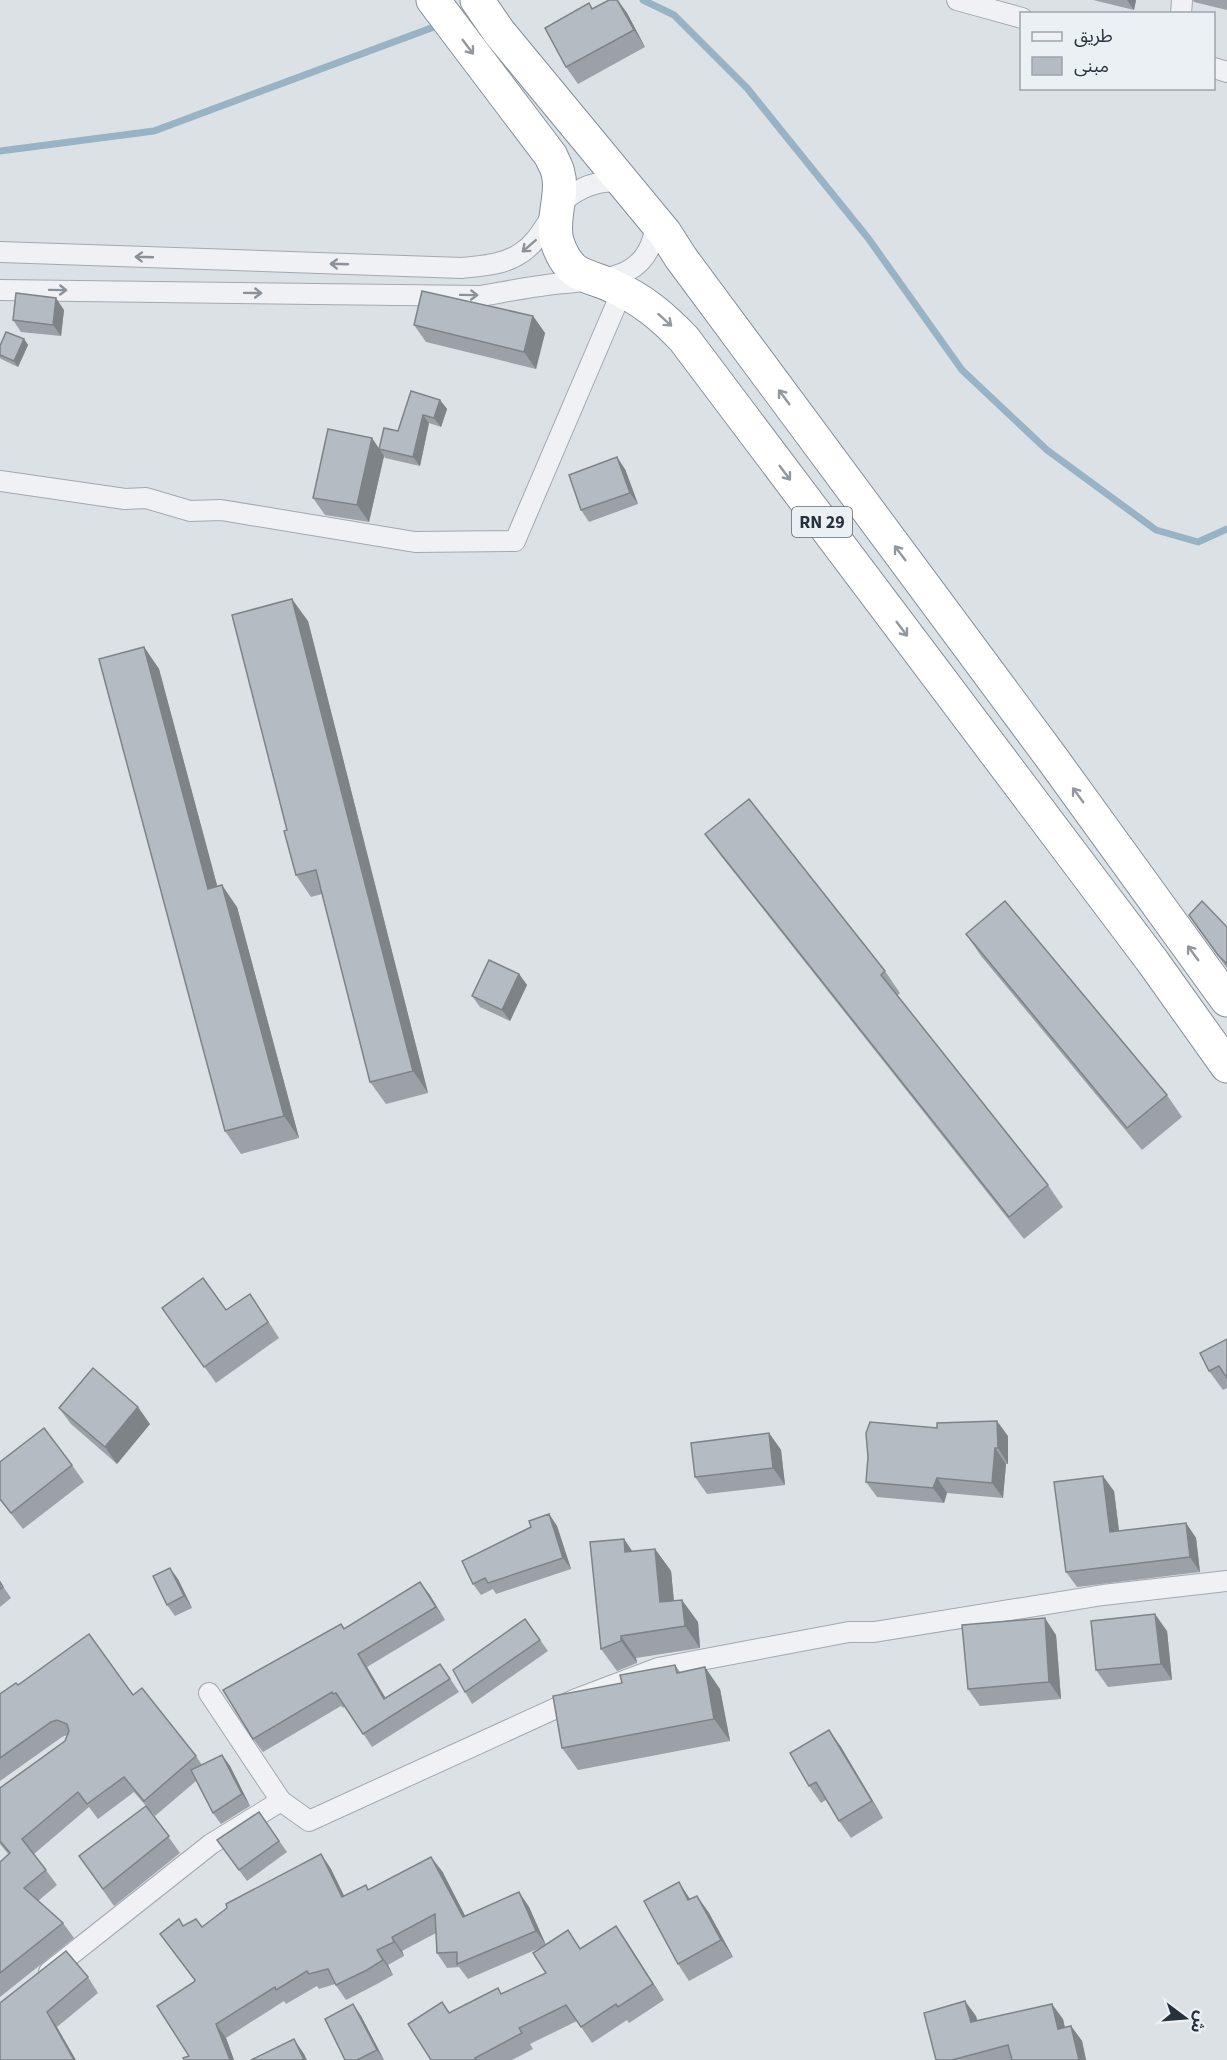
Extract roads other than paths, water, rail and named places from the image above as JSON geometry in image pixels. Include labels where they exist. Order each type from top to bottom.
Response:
[{"type":"highway","name":"RN 29","points":[[433,0],[551,156],[558,173],[560,192],[555,210],[557,241],[566,262],[577,272],[610,285],[645,304],[666,320],[684,339],[1153,962],[1227,1066]]},
{"type":"highway","name":"RN 29","points":[[477,0],[499,32],[656,221],[1227,1000]]},
{"type":"street","points":[[957,0],[1020,17]]},
{"type":"street","points":[[0,252],[462,268],[490,265],[518,255],[540,236],[555,210],[584,187],[606,180],[622,181]]},
{"type":"street","points":[[0,481],[125,499],[146,498],[190,511],[221,510],[415,542],[515,541],[611,278],[635,267],[651,247],[656,221]]},
{"type":"street","points":[[0,290],[480,296],[610,285]]},
{"type":"street","points":[[209,1693],[280,1801],[309,1821],[576,1699],[658,1668],[849,1632],[874,1632],[1103,1595],[1227,1581]]},
{"type":"street","points":[[37,1982],[211,1844],[280,1801]]},
{"type":"waterway","points":[[643,0],[674,15],[747,88],[868,238],[962,370],[1047,450],[1156,530],[1198,542],[1227,529]]},
{"type":"waterway","points":[[0,151],[154,131],[442,24]]}]
